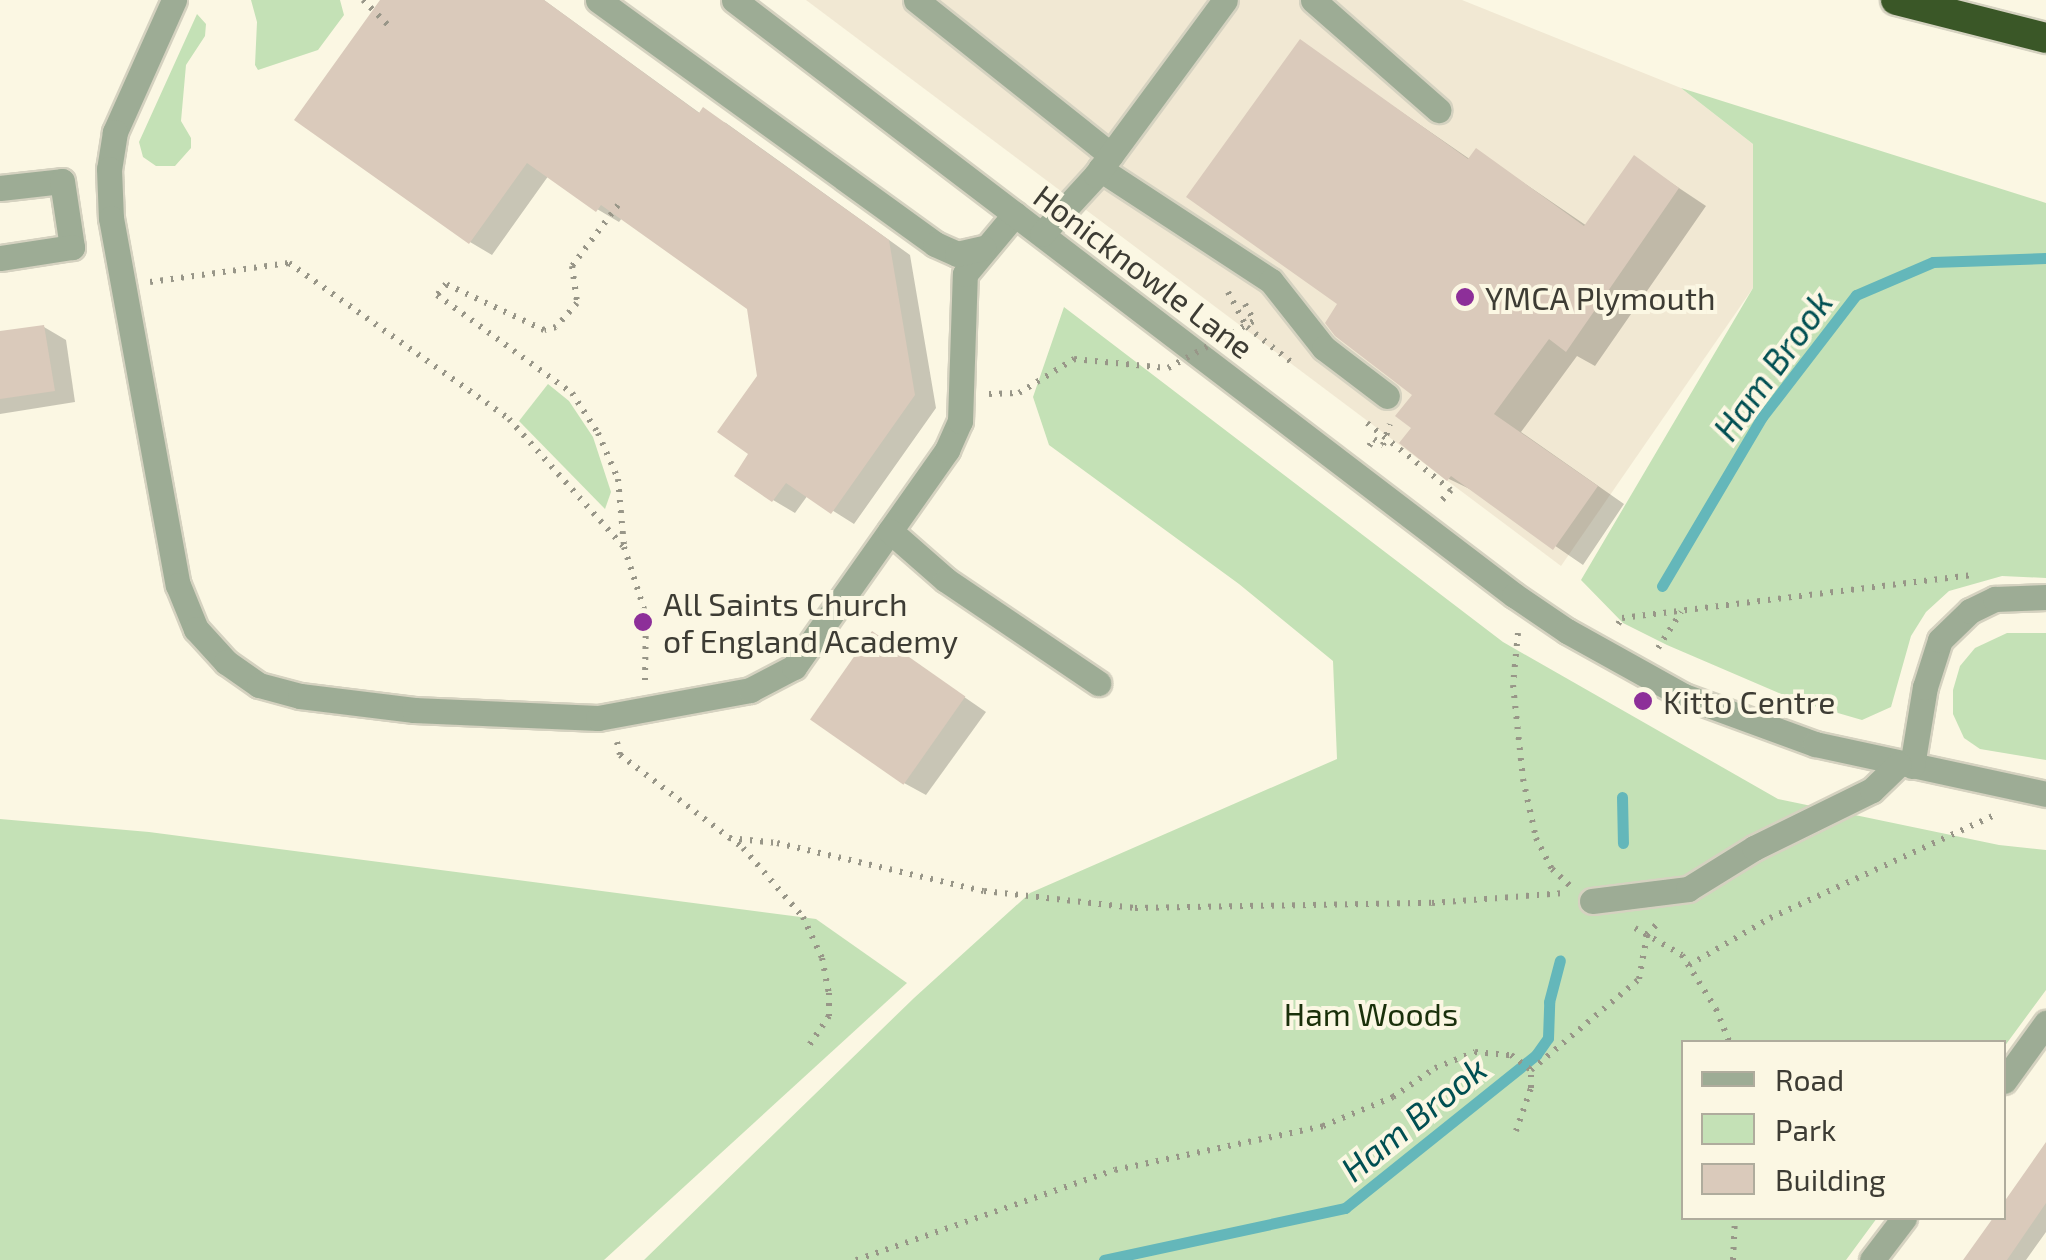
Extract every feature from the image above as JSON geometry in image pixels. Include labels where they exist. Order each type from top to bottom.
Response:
[{"type":"highway","points":[[1896,0],[2046,38]]},
{"type":"street","points":[[174,0],[115,132],[110,211],[178,585],[196,629],[226,662],[259,685],[300,696],[414,710],[612,716],[750,690],[794,667],[947,450],[960,421],[965,274],[1015,214]]},
{"type":"street","points":[[598,0],[935,244],[957,254],[983,248]]},
{"type":"street","name":"Honicknowle Lane","points":[[734,0],[1514,595],[1601,650],[1684,696],[1815,744],[2044,793]]},
{"type":"street","points":[[916,0],[1106,162],[1271,280],[1324,348],[1387,396]]},
{"type":"street","points":[[1042,234],[1106,162],[1224,0]]},
{"type":"street","points":[[1313,0],[1438,110]]},
{"type":"street","points":[[0,188],[62,181],[72,247],[0,258]]},
{"type":"street","points":[[68,217],[110,211]]},
{"type":"street","points":[[890,530],[946,580],[1098,684]]},
{"type":"street","points":[[1584,897],[1688,889],[1754,848],[1872,790],[1906,765],[1940,640],[1970,610],[1995,599],[2046,597]]},
{"type":"street","points":[[2006,1079],[2046,1024]]},
{"type":"street","points":[[1872,1260],[1902,1220]]},
{"type":"path","points":[[363,0],[388,25]]},
{"type":"path","points":[[618,205],[572,266],[577,303],[556,327],[544,330],[446,284],[437,295],[572,393],[598,433],[618,479],[624,547],[646,615],[643,712]]},
{"type":"path","points":[[124,285],[289,263],[510,419],[624,547]]},
{"type":"path","points":[[962,396],[1019,393],[1074,359],[1130,368],[1168,368],[1250,324],[1226,292]]},
{"type":"path","points":[[1354,472],[1374,438],[1383,445],[1387,440],[1394,403],[1387,396]]},
{"type":"path","points":[[1387,440],[1451,490],[1422,525]]},
{"type":"path","points":[[1601,650],[1622,618],[1910,580],[1981,575]]},
{"type":"path","points":[[1514,595],[1518,628],[1513,685],[1536,838],[1552,869],[1584,897]]},
{"type":"path","points":[[1642,674],[1682,611]]},
{"type":"path","points":[[612,716],[620,755],[729,838],[803,918],[822,958],[830,1016],[806,1050]]},
{"type":"path","points":[[1689,965],[1770,918],[2044,793]]},
{"type":"path","points":[[729,838],[778,842],[984,890],[1135,908],[1584,897]]},
{"type":"path","points":[[1516,1131],[1532,1088],[1532,1070],[1639,980],[1647,935],[1682,954],[1716,1010],[1727,1040]]},
{"type":"path","points":[[856,1260],[1116,1170],[1324,1126],[1393,1097],[1436,1068],[1475,1052],[1511,1055],[1532,1070]]},
{"type":"path","points":[[1733,1260],[1735,1220]]},
{"type":"shaded area","points":[[806,0],[1462,0],[1681,88],[1753,144],[1753,288],[1561,566]]},
{"type":"green space","points":[[251,0],[340,0],[344,15],[318,50],[258,70],[257,22]]},
{"type":"green space","points":[[197,14],[206,24],[205,36],[186,65],[181,121],[191,138],[191,148],[175,166],[156,166],[143,157],[139,142]]},
{"type":"green space","points":[[1681,88],[2046,203],[2046,578],[2002,576],[1949,591],[1926,612],[1911,636],[1891,707],[1862,720],[1800,702],[1667,645],[1623,623],[1581,580],[1753,288],[1753,144]]},
{"type":"green space","name":"Ham Woods","points":[[1064,307],[1503,642],[1778,799],[1999,845],[2046,850],[2046,990],[2006,1044],[2006,1040],[1681,1040],[1681,1220],[1876,1220],[1846,1260],[644,1260],[914,998],[1030,893],[1337,759],[1333,661],[1239,584],[1049,445],[1033,397]]},
{"type":"green space","points":[[548,384],[569,401],[593,437],[611,492],[605,509],[519,421]]},
{"type":"green space","points":[[2007,633],[2046,633],[2046,760],[1980,749],[1964,738],[1953,714],[1953,690],[1960,666],[1975,648]]},
{"type":"green space","points":[[0,819],[149,832],[816,919],[907,983],[604,1260],[0,1260]]},
{"type":"building","points":[[380,0],[544,0],[699,113],[703,107],[889,240],[915,395],[831,514],[786,483],[772,502],[734,476],[748,454],[717,432],[757,376],[747,309],[601,205],[596,212],[527,163],[469,244],[294,120]]},
{"type":"building","name":"YMCA Plymouth","points":[[1300,39],[1468,159],[1476,148],[1584,226],[1634,155],[1679,188],[1566,352],[1549,339],[1494,414],[1598,486],[1553,550],[1451,476],[1447,481],[1399,443],[1411,428],[1395,416],[1412,395],[1335,336],[1325,323],[1337,304],[1186,197]]},
{"type":"building","points":[[44,325],[55,391],[0,399],[0,331]]},
{"type":"building","points":[[872,631],[965,696],[903,785],[810,719]]},
{"type":"building","points":[[2046,1142],[2046,1203],[2007,1260],[1963,1260],[1992,1220],[2006,1220],[2006,1199]]},
{"type":"waterway","name":"Ham Brook","points":[[1662,586],[1762,417],[1856,295],[1933,262],[2046,258]]},
{"type":"waterway","points":[[1622,797],[1623,843]]},
{"type":"waterway","name":"Ham Brook","points":[[1104,1260],[1345,1208],[1536,1055],[1548,1038],[1549,1002],[1560,960]]},
{"type":"place","name":"YMCA Plymouth","points":[[1465,297]]},
{"type":"place","name":"All Saints Church of England Academy","points":[[643,622]]},
{"type":"place","name":"Kitto Centre","points":[[1643,701]]}]
